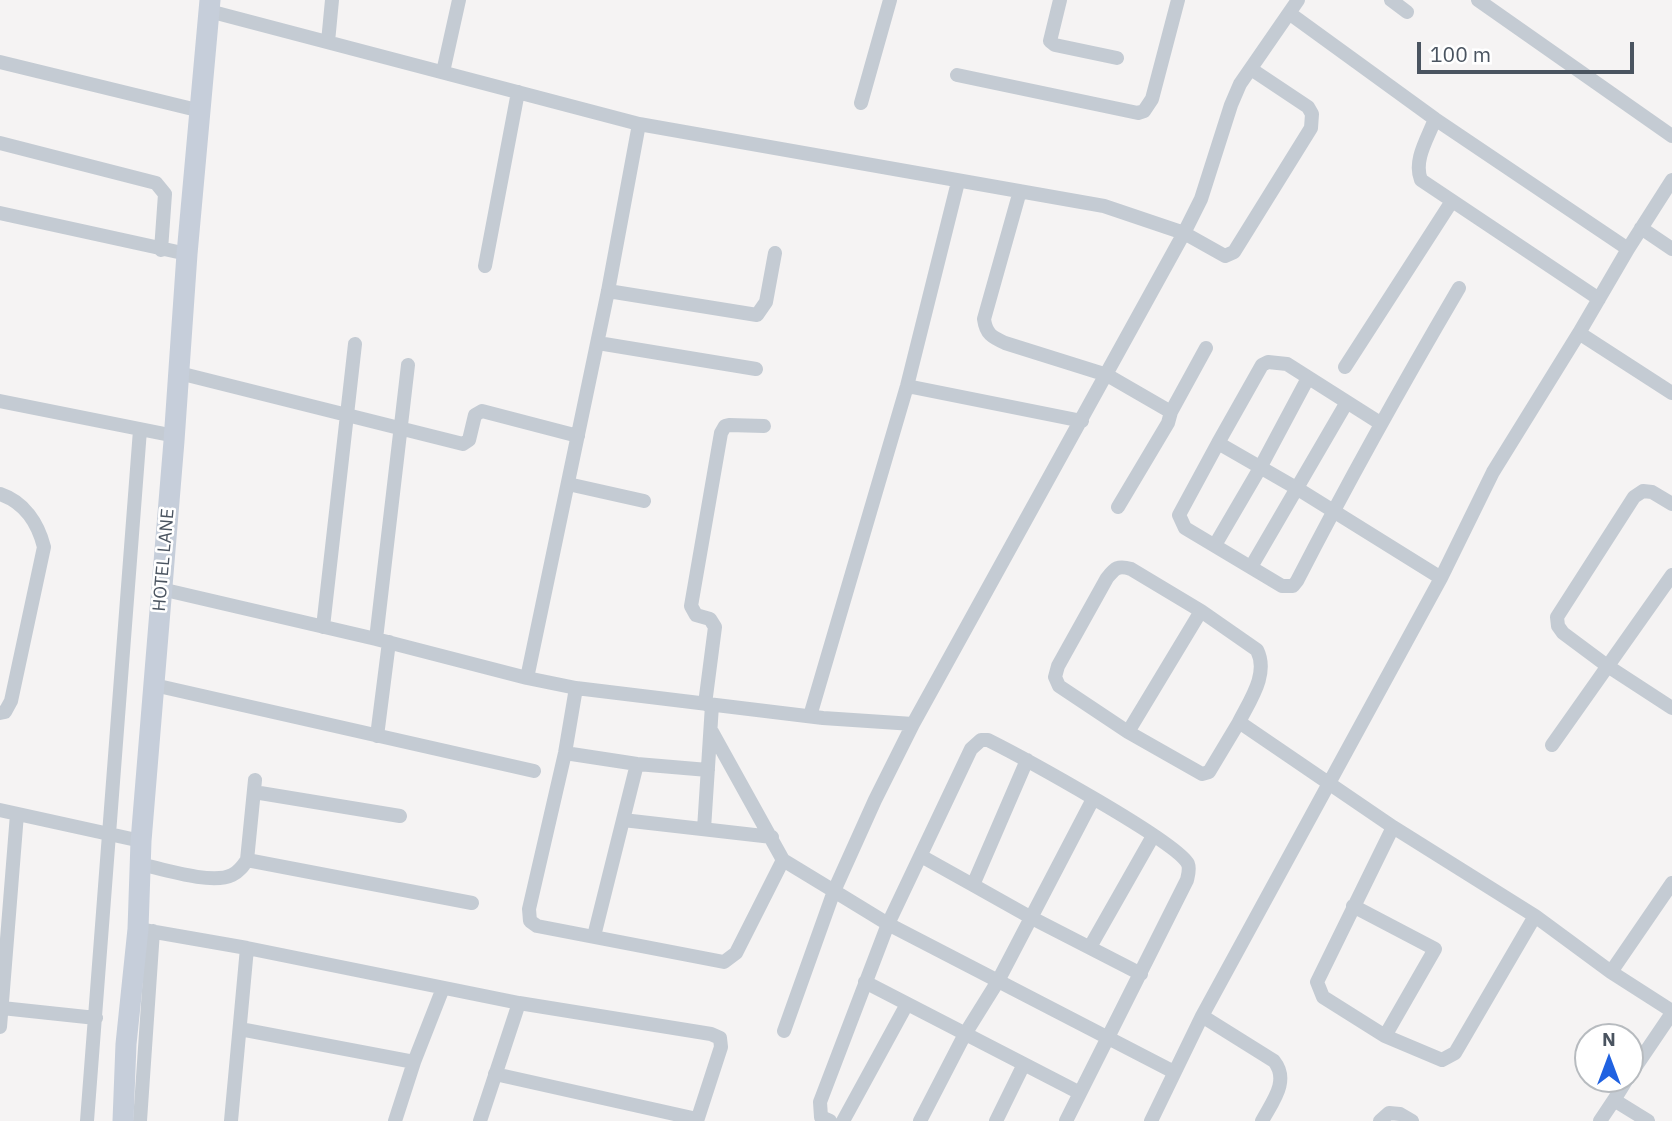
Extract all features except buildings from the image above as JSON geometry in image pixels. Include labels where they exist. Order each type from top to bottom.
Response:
[{"type":"street","points":[[328,42],[332,0]]},
{"type":"street","points":[[443,72],[459,0]]},
{"type":"street","points":[[861,103],[890,0]]},
{"type":"street","points":[[1060,0],[1050,41],[1055,45],[1117,58]]},
{"type":"street","points":[[957,75],[1138,113],[1144,111],[1152,99],[1178,0]]},
{"type":"street","points":[[784,1031],[834,891],[875,800],[913,724],[1184,233],[1201,199],[1231,105],[1251,69],[1298,0]]},
{"type":"street","points":[[1391,0],[1407,12]]},
{"type":"street","points":[[1478,0],[1672,136]]},
{"type":"street","points":[[210,6],[328,42],[639,124],[1104,206],[1184,233],[1218,255],[1229,256],[1311,128],[1312,114],[1308,107],[1251,69]]},
{"type":"street","name":"HOTEL LANE","points":[[123,1121],[126,1044],[146,930],[136,839],[154,685],[161,589],[158,433],[179,373],[174,252],[188,108],[210,6]]},
{"type":"street","points":[[1289,13],[1435,119],[1628,249]]},
{"type":"street","points":[[0,62],[188,108]]},
{"type":"street","points":[[485,265],[518,92]]},
{"type":"street","points":[[1435,119],[1418,162],[1417,172],[1421,180],[1599,299]]},
{"type":"street","points":[[527,678],[608,290],[639,124]]},
{"type":"street","points":[[0,143],[156,183],[165,194],[174,252],[0,213]]},
{"type":"street","points":[[1151,1121],[1202,1016],[1441,578],[1493,472],[1672,180]]},
{"type":"street","points":[[810,716],[907,386],[958,182]]},
{"type":"street","points":[[1020,191],[984,319],[989,335],[1005,343],[1107,375],[1171,412]]},
{"type":"street","points":[[1345,367],[1452,201]]},
{"type":"street","points":[[1641,228],[1672,249]]},
{"type":"street","points":[[608,290],[757,315],[766,302],[775,253]]},
{"type":"street","points":[[1380,423],[1287,364],[1268,362],[1262,365],[1185,500],[1179,515],[1185,528],[1282,586],[1293,586],[1380,423],[1459,288]]},
{"type":"street","points":[[1579,333],[1672,393]]},
{"type":"street","points":[[597,342],[756,369]]},
{"type":"street","points":[[323,627],[355,344]]},
{"type":"street","points":[[1118,507],[1168,423],[1171,412],[1206,348]]},
{"type":"street","points":[[377,736],[399,428],[408,365]]},
{"type":"street","points":[[179,373],[463,444],[469,440],[475,415],[482,411],[578,436]]},
{"type":"street","points":[[1214,545],[1260,468],[1307,378]]},
{"type":"street","points":[[907,386],[1082,421]]},
{"type":"street","points":[[0,401],[158,433],[111,834],[87,1121]]},
{"type":"street","points":[[1251,567],[1347,402]]},
{"type":"street","points":[[704,829],[712,732],[709,705],[715,627],[710,619],[696,615],[691,606],[721,433],[724,426],[729,425],[764,426]]},
{"type":"street","points":[[1218,443],[1333,510],[1441,578]]},
{"type":"street","points":[[568,484],[644,501]]},
{"type":"street","points":[[1672,504],[1652,492],[1643,491],[1634,497],[1557,617],[1558,626],[1563,633],[1672,708]]},
{"type":"street","points":[[0,494],[23,506],[39,532],[44,547],[11,701],[9,708],[0,713]]},
{"type":"street","points":[[1122,566],[1131,569],[1201,611],[1257,650],[1262,659],[1259,680],[1240,722],[1209,772],[1202,774],[1128,732],[1059,686],[1055,677],[1058,666],[1115,568],[1122,566]]},
{"type":"street","points":[[1552,745],[1672,575]]},
{"type":"street","points":[[161,589],[576,688],[810,716],[913,724]]},
{"type":"street","points":[[1128,732],[1201,611]]},
{"type":"street","points":[[154,685],[534,771]]},
{"type":"street","points":[[576,688],[565,753],[529,909],[530,921],[537,926],[724,962],[736,953],[783,860]]},
{"type":"street","points":[[1240,722],[1393,827],[1535,916],[1611,972],[1672,1012],[1644,1054]]},
{"type":"street","points":[[712,732],[783,860],[888,923],[1174,1072]]},
{"type":"street","points":[[830,1121],[821,1117],[820,1102],[888,923],[975,745],[981,740],[988,740],[1027,760],[1093,799],[1153,836],[1188,864],[1189,872],[1141,974],[1066,1121]]},
{"type":"street","points":[[565,753],[638,764],[709,770]]},
{"type":"street","points":[[973,885],[1027,760]]},
{"type":"street","points":[[594,936],[638,764]]},
{"type":"street","points":[[140,864],[217,879],[242,869],[247,860],[255,786],[400,816]]},
{"type":"street","points":[[920,1121],[965,1034],[998,981],[1093,799]]},
{"type":"street","points":[[0,810],[136,839]]},
{"type":"street","points":[[0,1027],[17,814]]},
{"type":"street","points":[[623,820],[772,837]]},
{"type":"street","points":[[1393,827],[1317,982],[1323,997],[1385,1037],[1442,1060],[1455,1053],[1535,916]]},
{"type":"street","points":[[1090,947],[1153,836]]},
{"type":"street","points":[[921,856],[1030,917],[1141,974]]},
{"type":"street","points":[[247,860],[472,903]]},
{"type":"street","points":[[1611,972],[1672,883]]},
{"type":"street","points":[[1353,905],[1435,949],[1385,1037]]},
{"type":"street","points":[[140,1121],[146,930],[519,1003],[712,1034],[720,1038],[720,1046],[697,1120],[495,1074]]},
{"type":"street","points":[[231,1121],[247,948]]},
{"type":"street","points":[[865,982],[1080,1093]]},
{"type":"street","points":[[395,1121],[414,1062],[443,988]]},
{"type":"street","points":[[480,1121],[519,1003]]},
{"type":"street","points":[[843,1121],[907,1004]]},
{"type":"street","points":[[2,1008],[96,1018]]},
{"type":"street","points":[[1202,1016],[1274,1061],[1280,1068],[1282,1077],[1277,1093],[1262,1121]]},
{"type":"street","points":[[240,1029],[414,1062]]},
{"type":"street","points":[[996,1121],[1024,1064]]},
{"type":"street","points":[[1600,1121],[1619,1093]]},
{"type":"street","points":[[1614,1100],[1648,1121]]},
{"type":"street","points":[[1380,1121],[1390,1113],[1400,1114],[1412,1121]]}]
